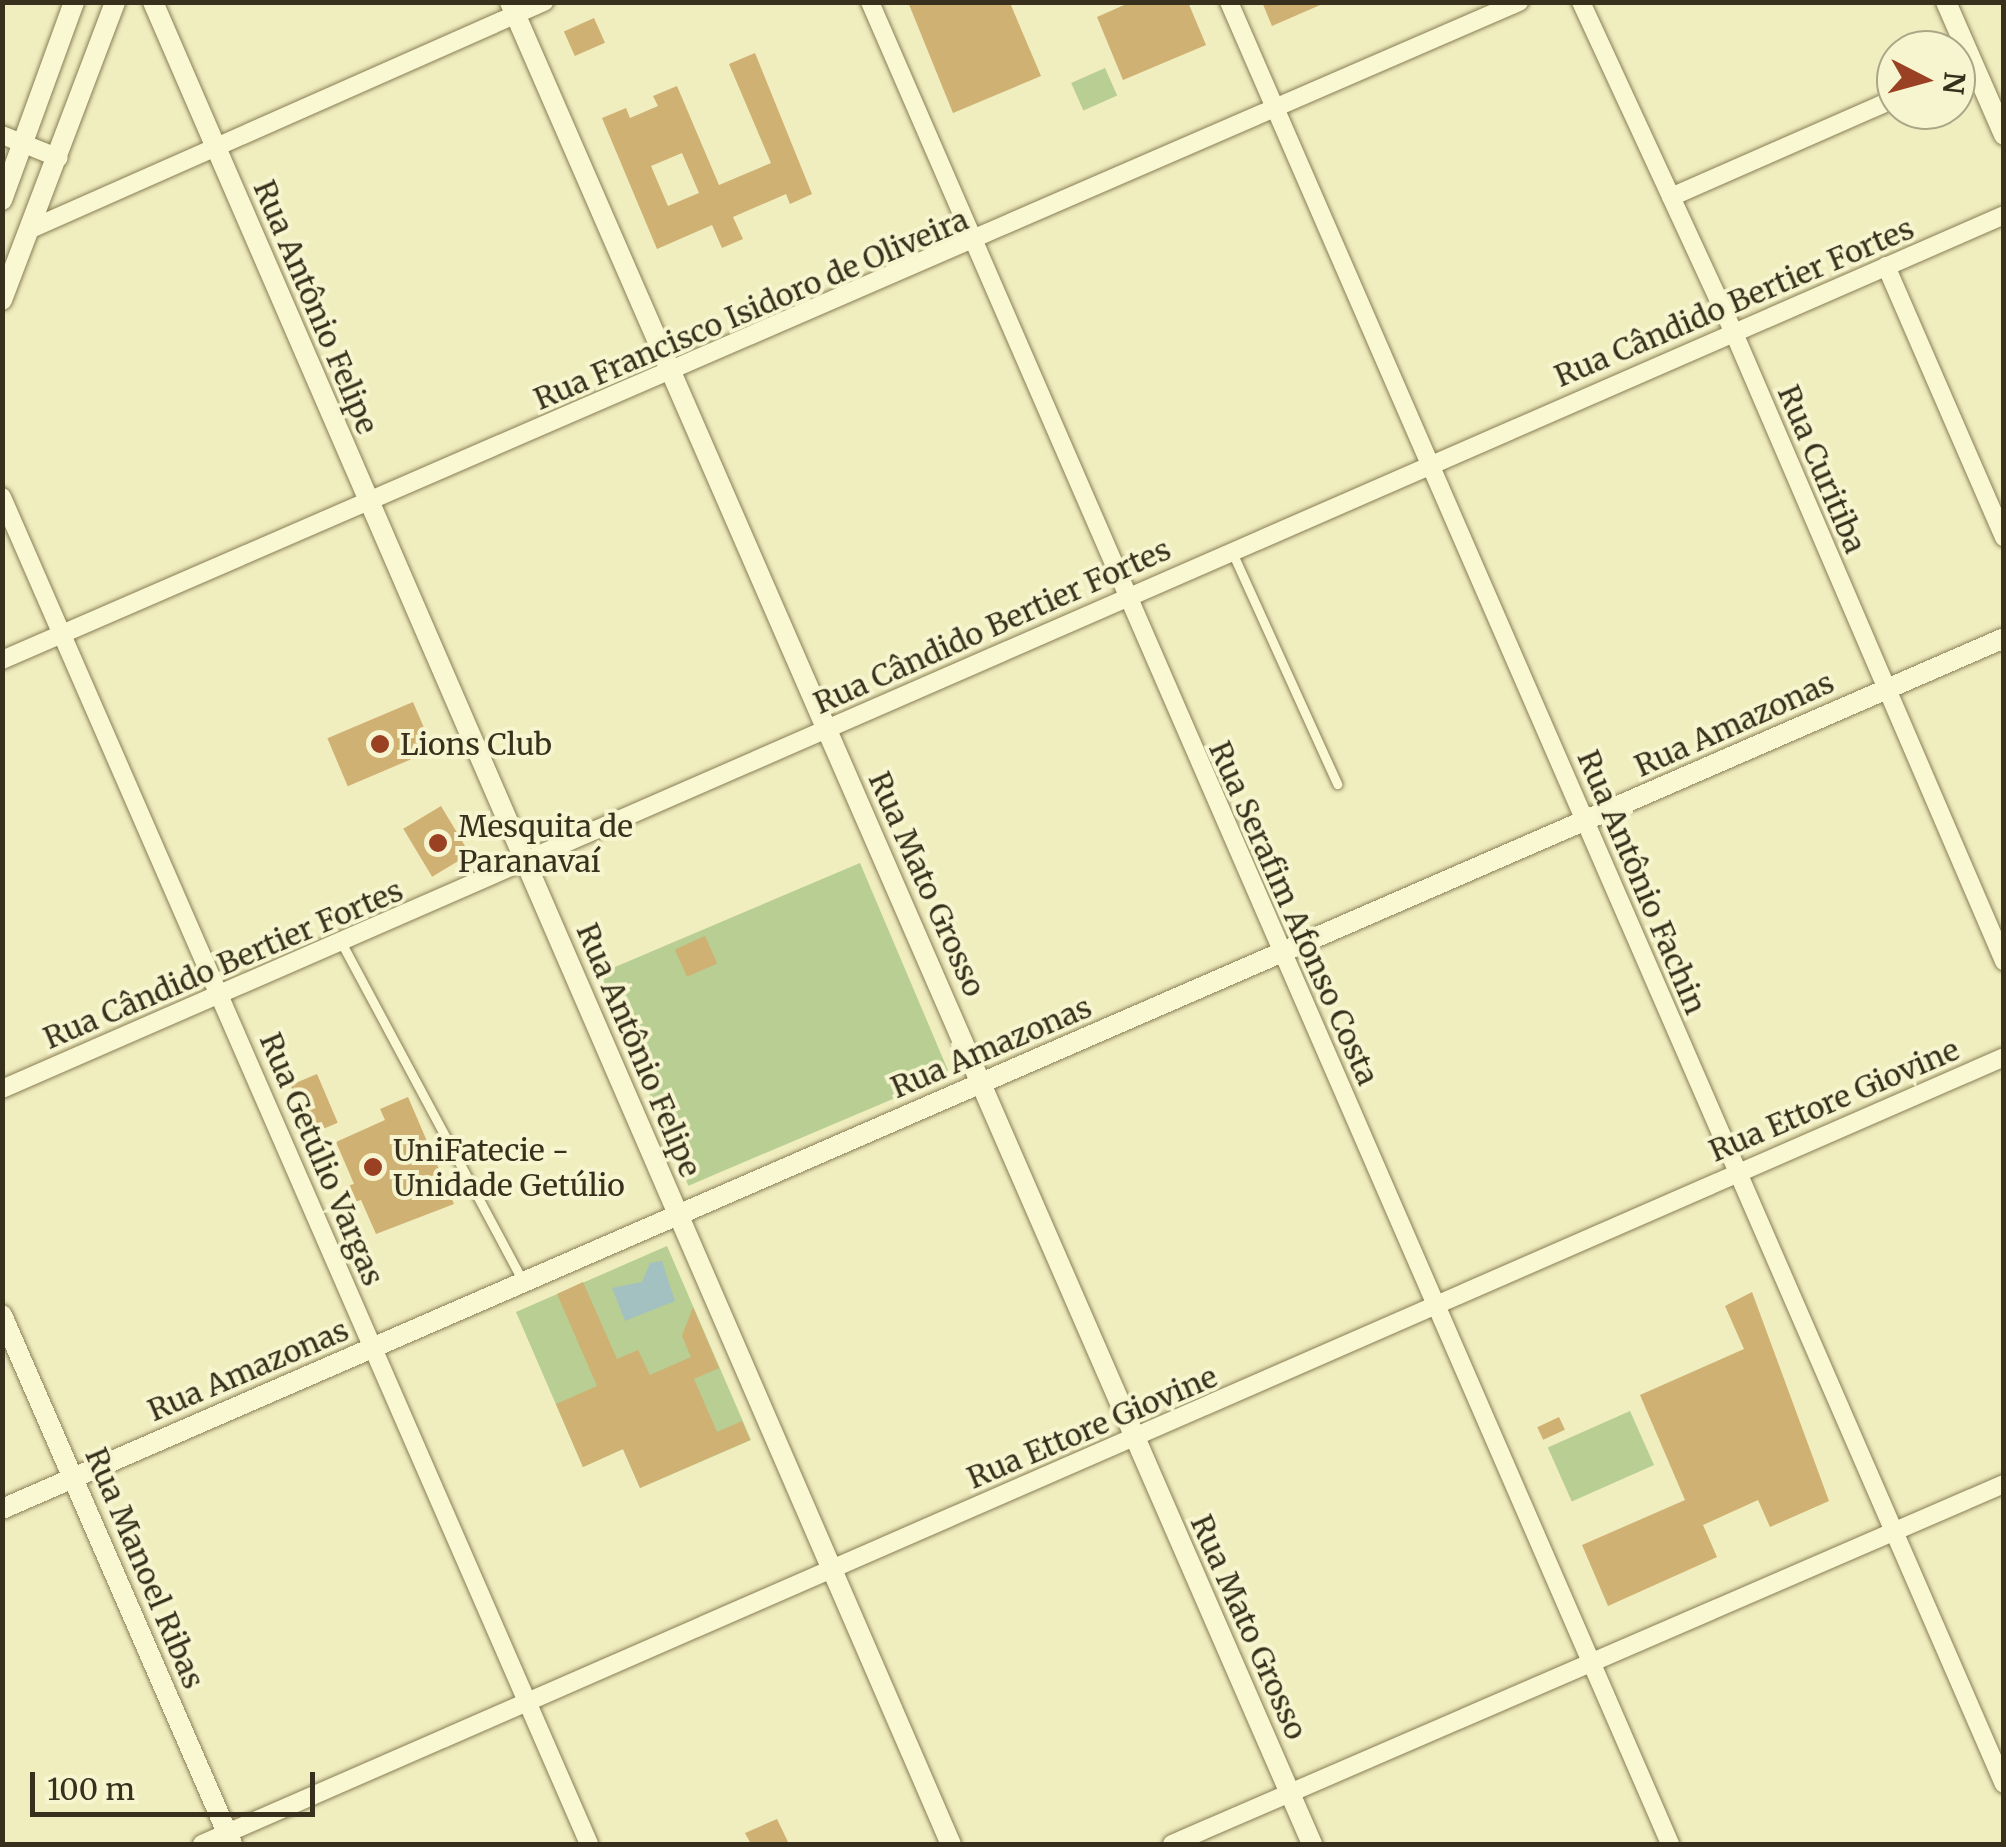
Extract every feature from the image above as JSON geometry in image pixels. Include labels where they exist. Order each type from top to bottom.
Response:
[{"type":"street","points":[[2,200],[74,2]]},
{"type":"street","points":[[2,300],[33,228],[115,2]]},
{"type":"street","name":"Rua Antônio Felipe","points":[[153,2],[367,504],[951,1844]]},
{"type":"street","points":[[33,228],[216,148],[512,8],[544,2]]},
{"type":"street","name":"Rua Serafim Afonso Costa","points":[[870,2],[1124,597],[1670,1844]]},
{"type":"street","name":"Rua Antônio Fachin","points":[[1228,2],[1434,464],[1736,1171],[2004,1784]]},
{"type":"street","name":"Rua Francisco Isidoro de Oliveira","points":[[2,660],[975,244],[1519,2]]},
{"type":"street","name":"Rua Curitiba","points":[[1581,2],[1734,332],[2004,961]]},
{"type":"street","points":[[1946,2],[1954,30]]},
{"type":"street","name":"Rua Mato Grosso","points":[[512,8],[1312,1844]]},
{"type":"street","points":[[1976,88],[2004,134]]},
{"type":"street","points":[[1671,197],[1876,107]]},
{"type":"street","points":[[2,135],[58,158]]},
{"type":"street","name":"Rua Cândido Bertier Fortes","points":[[2,1089],[525,864],[1124,597],[2004,215]]},
{"type":"street","points":[[1886,266],[2004,538]]},
{"type":"street","name":"Rua Getúlio Vargas","points":[[2,497],[222,993],[589,1844]]},
{"type":"street","name":"Rua Amazonas","points":[[2,1509],[2004,638]]},
{"type":"street","name":"Rua Ettore Giovine","points":[[202,1844],[229,1839],[528,1703],[1437,1307],[1736,1171],[2004,1057]]},
{"type":"street","name":"Rua Manoel Ribas","points":[[2,1315],[229,1839]]},
{"type":"street","points":[[1172,1844],[2004,1484]]},
{"type":"lane","points":[[1232,552],[1336,784]]},
{"type":"lane","points":[[340,942],[525,1283]]},
{"type":"green space","points":[[1105,68],[1117,95],[1083,110],[1071,83]]},
{"type":"green space","points":[[860,863],[950,1075],[688,1186],[599,974]]},
{"type":"green space","points":[[667,1246],[751,1440],[640,1488],[623,1449],[583,1467],[516,1312]]},
{"type":"green space","points":[[1630,1411],[1654,1465],[1572,1502],[1548,1448]]},
{"type":"water","points":[[662,1261],[675,1301],[625,1321],[612,1288],[642,1282],[650,1263]]},
{"type":"building","points":[[908,2],[1010,3],[1041,76],[953,113]]},
{"type":"building","points":[[1131,2],[1188,2],[1206,45],[1123,80],[1097,17]]},
{"type":"building","points":[[1262,2],[1327,2],[1272,26]]},
{"type":"building","points":[[594,18],[605,43],[575,56],[564,31]]},
{"type":"building","points":[[755,53],[812,194],[790,204],[786,194],[733,217],[743,239],[722,248],[712,225],[657,249],[602,118],[626,108],[630,118],[658,106],[653,96],[677,86],[719,185],[771,163],[729,64]],"holes":[[[682,153],[699,193],[668,206],[651,166]]]},
{"type":"building","name":"Lions Club","points":[[413,702],[433,750],[348,786],[327,738]]},
{"type":"building","name":"Mesquita de Paranavaí","points":[[441,806],[470,854],[432,877],[403,829]]},
{"type":"building","points":[[705,936],[717,963],[687,977],[675,949]]},
{"type":"building","points":[[317,1074],[338,1123],[311,1134],[290,1085]]},
{"type":"building","points":[[408,1097],[454,1204],[376,1234],[361,1200],[354,1202],[347,1186],[354,1184],[336,1142],[385,1120],[380,1109]]},
{"type":"building","points":[[583,1282],[617,1359],[638,1350],[650,1375],[691,1357],[682,1336],[693,1307],[719,1368],[694,1379],[717,1432],[742,1421],[750,1440],[640,1488],[623,1449],[583,1467],[556,1404],[597,1386],[557,1294]]},
{"type":"building","points":[[1752,1292],[1829,1501],[1770,1527],[1758,1500],[1703,1525],[1717,1557],[1608,1606],[1582,1545],[1685,1500],[1640,1395],[1744,1349],[1725,1306]]},
{"type":"building","points":[[1559,1417],[1565,1430],[1543,1440],[1537,1427]]},
{"type":"building","points":[[777,1819],[789,1844],[751,1844],[745,1833]]},
{"type":"place","name":"Lions Club","points":[[380,744]]},
{"type":"place","name":"Mesquita de Paranavaí","points":[[438,843]]},
{"type":"place","name":"UniFatecie - Unidade Getúlio","points":[[373,1167]]}]
